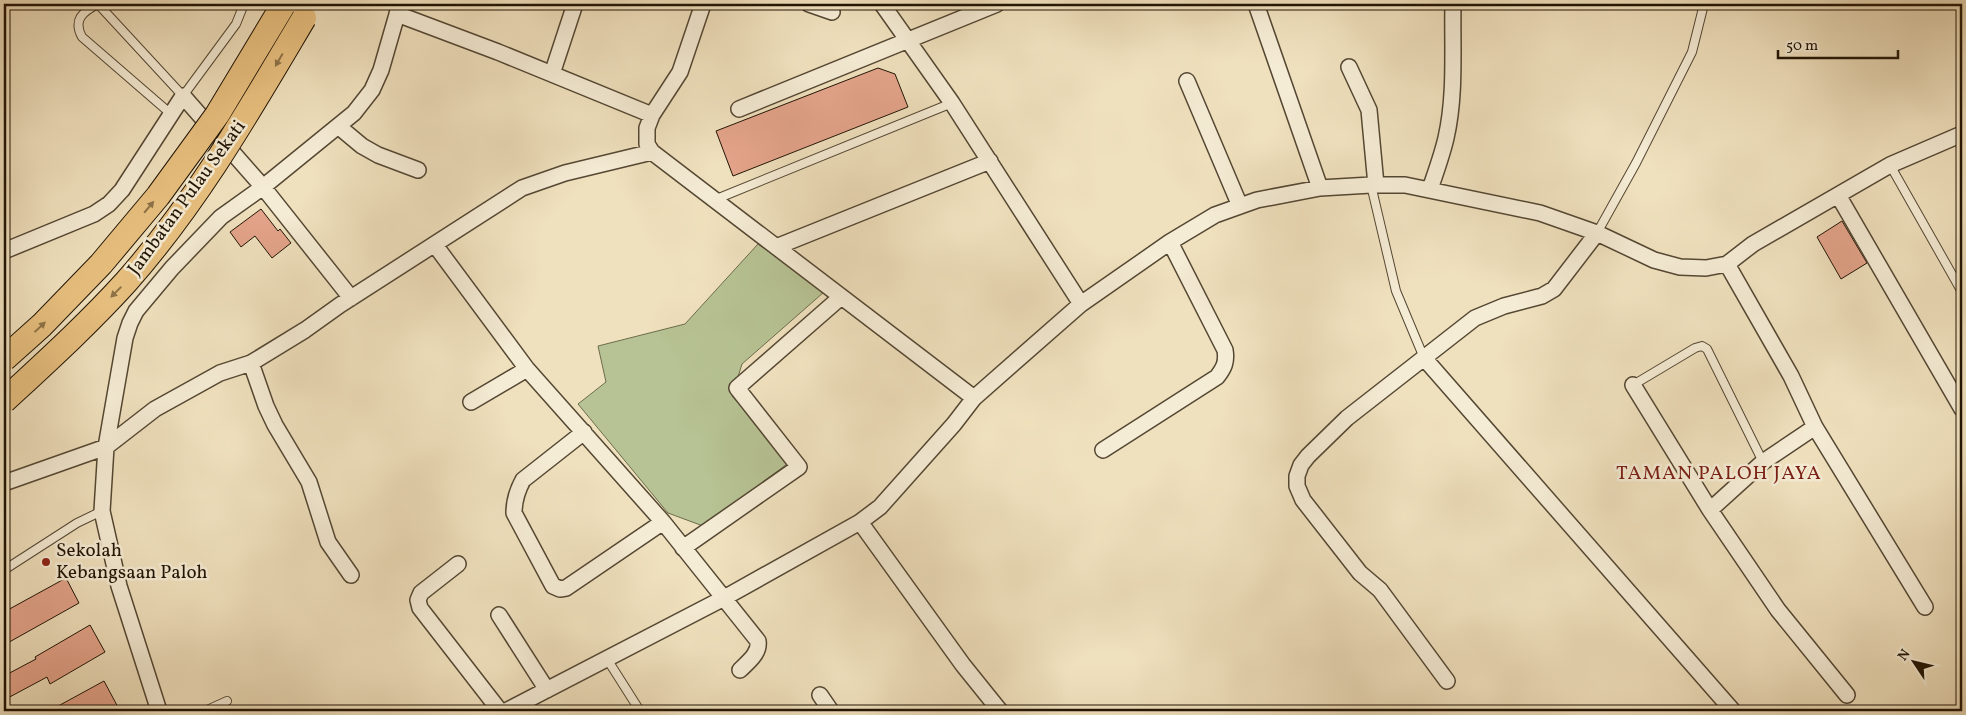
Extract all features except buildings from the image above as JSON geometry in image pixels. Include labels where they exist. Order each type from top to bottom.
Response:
[{"type":"main road","name":"Jambatan Pulau Sekati","points":[[4,360],[42,325],[101,264],[158,196],[217,115],[282,6]]},
{"type":"main road","name":"Jambatan Pulau Sekati","points":[[4,401],[64,346],[126,282],[171,226],[238,132],[304,18]]},
{"type":"street","points":[[552,74],[575,4]]},
{"type":"street","points":[[703,4],[680,72],[652,115],[647,128],[647,144],[652,152],[974,398]]},
{"type":"street","points":[[809,4],[832,12]]},
{"type":"street","points":[[882,4],[952,103],[1081,304]]},
{"type":"street","points":[[739,108],[997,4]]},
{"type":"street","points":[[1256,4],[1320,188]]},
{"type":"street","points":[[1430,189],[1446,139],[1449,122],[1452,92],[1452,4]]},
{"type":"street","points":[[159,711],[119,586],[102,511],[106,447],[125,338],[136,311],[172,268],[221,217],[263,187],[354,113],[372,90],[381,70],[398,9],[652,115]]},
{"type":"street","points":[[1349,67],[1369,110],[1373,185]]},
{"type":"street","points":[[1187,81],[1240,206]]},
{"type":"street","points":[[4,251],[94,214],[109,204],[122,190],[183,96],[263,187],[351,298]]},
{"type":"street","points":[[338,126],[362,146],[378,155],[418,170]]},
{"type":"street","points":[[506,711],[724,598],[860,522],[880,507],[954,424],[974,398],[1081,304],[1170,242],[1215,214],[1257,200],[1320,188],[1405,185],[1540,213],[1597,233],[1654,260],[1680,267],[1706,268],[1727,264],[1753,244],[1890,165],[1962,134]]},
{"type":"street","points":[[4,483],[106,447],[155,409],[220,374],[251,363],[305,330],[351,298],[522,188],[565,173],[652,152]]},
{"type":"street","points":[[776,248],[990,161]]},
{"type":"street","points":[[1838,195],[1962,409]]},
{"type":"street","points":[[1447,681],[1380,590],[1360,573],[1303,500],[1297,486],[1297,476],[1301,465],[1308,456],[1347,418],[1482,315],[1504,306],[1542,296],[1554,290],[1597,233]]},
{"type":"street","points":[[1103,450],[1217,377],[1223,369],[1226,359],[1225,350],[1170,242]]},
{"type":"street","points":[[434,245],[527,369],[662,522],[758,641],[759,647],[740,670]]},
{"type":"street","points":[[1727,264],[1791,376],[1815,427],[1925,608]]},
{"type":"street","points":[[683,548],[799,466],[737,388],[841,297]]},
{"type":"street","points":[[1424,358],[1733,711]]},
{"type":"street","points":[[251,363],[266,406],[275,425],[309,482],[328,542],[351,575]]},
{"type":"street","points":[[471,402],[527,369]]},
{"type":"street","points":[[1633,385],[1710,510],[1778,610],[1846,695]]},
{"type":"street","points":[[1710,510],[1763,462],[1815,427]]},
{"type":"street","points":[[584,432],[524,480],[518,488],[514,502],[514,513],[554,586],[560,589],[566,588],[662,522]]},
{"type":"street","points":[[860,522],[963,665],[1000,711]]},
{"type":"street","points":[[458,564],[421,594],[418,600],[420,608],[500,711]]},
{"type":"street","points":[[499,615],[547,690]]},
{"type":"street","points":[[820,695],[831,711]]},
{"type":"lane","points":[[172,114],[82,37],[78,28],[85,10],[98,4],[183,96],[236,24],[244,4]]},
{"type":"lane","points":[[1597,233],[1636,162],[1692,52],[1704,4]]},
{"type":"lane","points":[[714,200],[952,103]]},
{"type":"lane","points":[[1890,165],[1962,292]]},
{"type":"lane","points":[[1373,185],[1396,290],[1424,358]]},
{"type":"lane","points":[[1633,385],[1695,348],[1702,346],[1707,349],[1763,462]]},
{"type":"lane","points":[[4,570],[77,523],[102,511]]},
{"type":"lane","points":[[607,659],[640,711]]},
{"type":"lane","points":[[205,711],[227,701]]},
{"type":"green space","points":[[758,244],[824,292],[742,364],[732,396],[790,462],[703,526],[668,513],[578,404],[606,382],[598,346],[685,324]]},
{"type":"place","name":"Sekolah Kebangsaan Paloh","points":[[46,562]]},
{"type":"district","name":"TAMAN PALOH JAYA","points":[[1719,474]]}]
